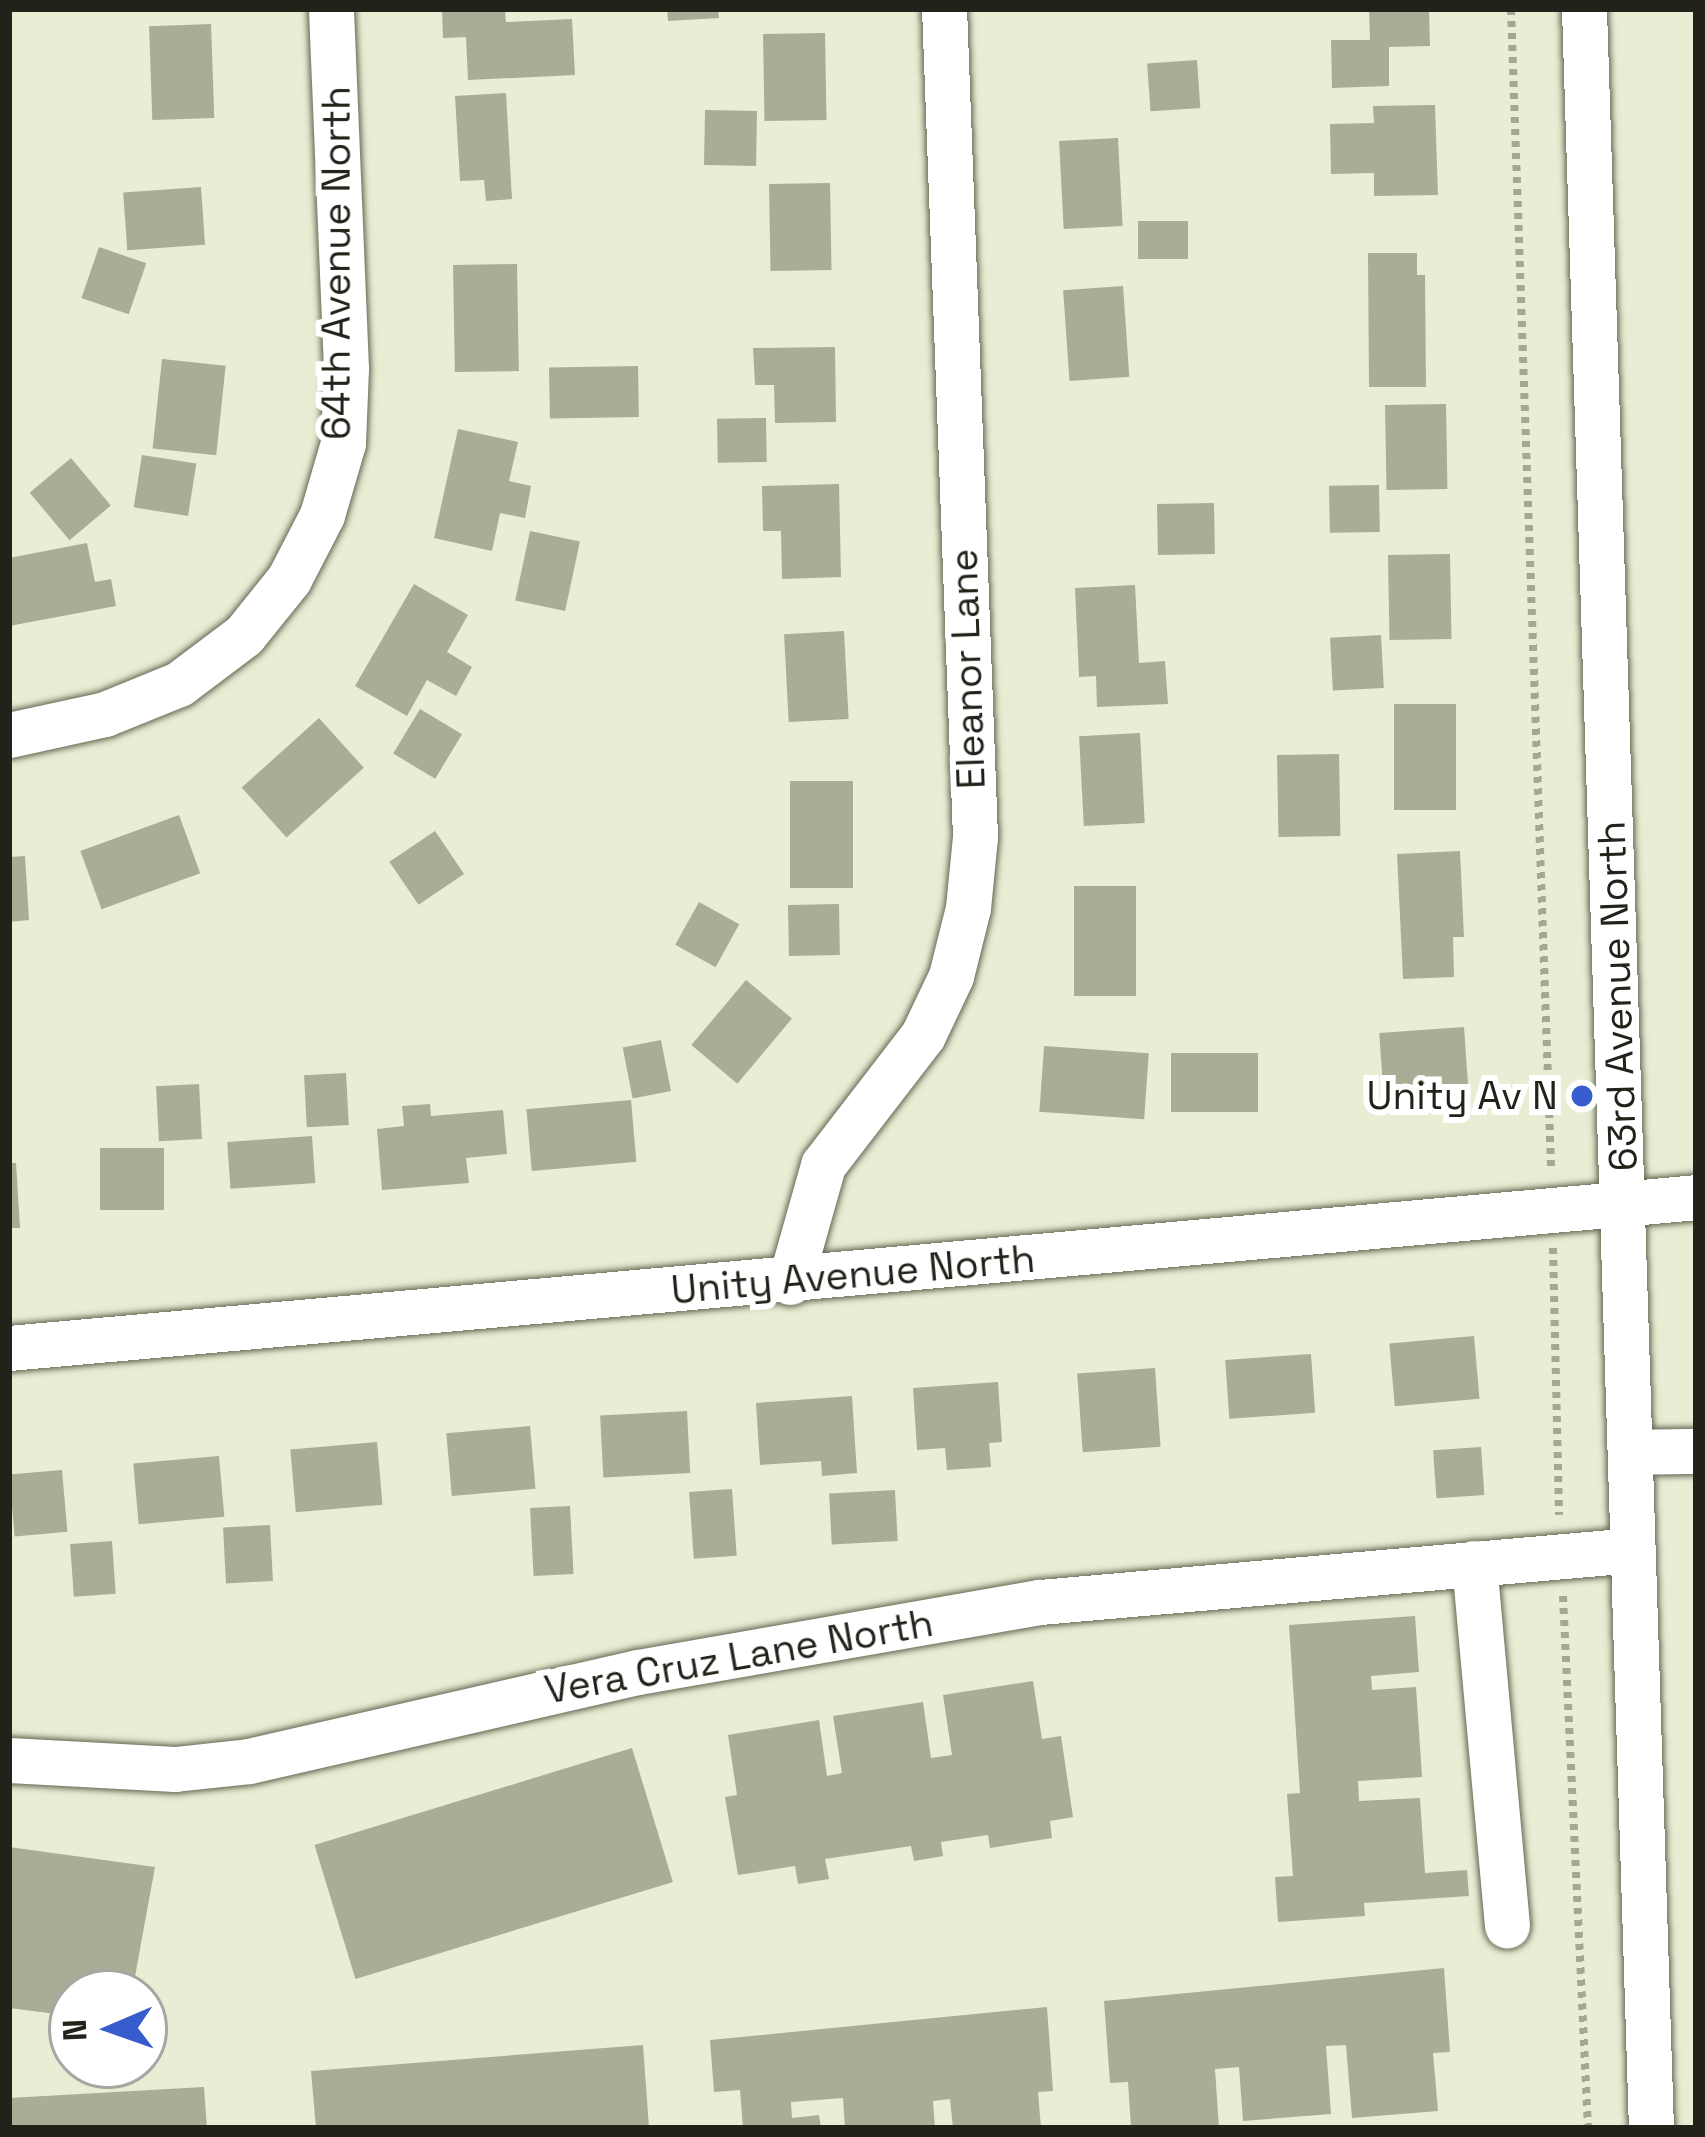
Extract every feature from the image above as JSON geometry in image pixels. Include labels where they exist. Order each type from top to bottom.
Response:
[{"type":"street","name":"64th Avenue North","points":[[9,735],[105,714],[179,685],[244,635],[289,579],[322,515],[343,443],[331,9]]},
{"type":"street","name":"Eleanor Lane","points":[[790,1282],[823,1165],[923,1035],[951,976],[968,908],[975,837],[944,9]]},
{"type":"street","name":"63rd Avenue North","points":[[1584,9],[1651,2128]]},
{"type":"street","name":"Unity Avenue North","points":[[9,1348],[790,1282],[1696,1197]]},
{"type":"street","points":[[1630,1452],[1696,1451]]},
{"type":"street","name":"Vera Cruz Lane North","points":[[9,1760],[175,1769],[249,1761],[638,1672],[1040,1602],[1633,1550]]},
{"type":"street","points":[[1474,1563],[1508,1926]]},
{"type":"path","points":[[1511,9],[1561,1556],[1588,2128]]},
{"type":"building","points":[[442,9],[505,9],[506,22],[572,19],[575,75],[468,80],[466,37],[443,38]]},
{"type":"building","points":[[667,9],[718,9],[719,18],[668,21]]},
{"type":"building","points":[[1369,9],[1429,9],[1430,46],[1389,47],[1389,86],[1332,88],[1331,40],[1370,40]]},
{"type":"building","points":[[211,24],[214,118],[152,120],[149,26]]},
{"type":"building","points":[[825,33],[827,120],[765,121],[763,34]]},
{"type":"building","points":[[1197,60],[1200,108],[1150,111],[1147,63]]},
{"type":"building","points":[[506,93],[512,199],[486,201],[484,180],[460,181],[455,96]]},
{"type":"building","points":[[1435,105],[1438,195],[1374,196],[1374,173],[1331,174],[1330,124],[1374,123],[1373,106]]},
{"type":"building","points":[[705,110],[757,111],[756,166],[704,165]]},
{"type":"building","points":[[1118,138],[1123,226],[1064,229],[1059,141]]},
{"type":"building","points":[[830,183],[832,270],[771,271],[769,184]]},
{"type":"building","points":[[201,187],[205,245],[127,250],[123,192]]},
{"type":"building","points":[[1138,221],[1188,221],[1188,259],[1138,259]]},
{"type":"building","points":[[99,247],[146,263],[129,314],[81,298]]},
{"type":"building","points":[[1368,253],[1417,253],[1417,275],[1425,275],[1426,387],[1369,387]]},
{"type":"building","points":[[517,264],[519,371],[455,372],[453,265]]},
{"type":"building","points":[[1123,286],[1129,377],[1069,381],[1063,290]]},
{"type":"building","points":[[835,347],[836,422],[775,423],[774,385],[755,385],[753,348]]},
{"type":"building","points":[[162,359],[226,366],[216,455],[153,449]]},
{"type":"building","points":[[638,366],[639,417],[550,419],[549,368]]},
{"type":"building","points":[[1446,404],[1447,489],[1386,490],[1385,405]]},
{"type":"building","points":[[766,418],[767,462],[718,463],[717,419]]},
{"type":"building","points":[[458,429],[518,442],[509,481],[531,486],[525,518],[500,513],[492,551],[434,538]]},
{"type":"building","points":[[142,455],[196,464],[188,516],[134,507]]},
{"type":"building","points":[[71,458],[111,505],[69,540],[30,493]]},
{"type":"building","points":[[839,484],[841,577],[782,579],[781,531],[763,531],[762,486]]},
{"type":"building","points":[[1379,485],[1380,532],[1330,533],[1329,486]]},
{"type":"building","points":[[1214,503],[1215,554],[1158,555],[1157,504]]},
{"type":"building","points":[[530,531],[580,542],[565,611],[515,600]]},
{"type":"building","points":[[87,543],[95,582],[111,579],[116,606],[9,626],[9,558]]},
{"type":"building","points":[[1450,554],[1451,639],[1389,640],[1388,555]]},
{"type":"building","points":[[414,584],[468,615],[447,652],[472,667],[456,696],[427,680],[407,716],[355,686]]},
{"type":"building","points":[[1135,585],[1139,663],[1165,661],[1168,704],[1097,707],[1096,676],[1079,677],[1075,588]]},
{"type":"building","points":[[844,631],[849,719],[789,722],[784,634]]},
{"type":"building","points":[[1381,635],[1384,688],[1333,691],[1330,638]]},
{"type":"building","points":[[1394,704],[1456,704],[1456,810],[1394,810]]},
{"type":"building","points":[[420,709],[462,734],[435,779],[393,754]]},
{"type":"building","points":[[319,718],[364,768],[287,837],[242,788]]},
{"type":"building","points":[[1140,733],[1145,823],[1084,826],[1079,736]]},
{"type":"building","points":[[1339,754],[1340,836],[1278,837],[1277,755]]},
{"type":"building","points":[[790,781],[853,781],[853,888],[790,888]]},
{"type":"building","points":[[179,815],[200,873],[102,909],[80,851]]},
{"type":"building","points":[[435,831],[464,874],[418,905],[389,862]]},
{"type":"building","points":[[1460,851],[1464,937],[1453,937],[1454,977],[1403,979],[1397,854]]},
{"type":"building","points":[[25,856],[29,920],[9,922],[9,857]]},
{"type":"building","points":[[1074,886],[1136,886],[1136,996],[1074,996]]},
{"type":"building","points":[[699,902],[739,924],[715,967],[675,945]]},
{"type":"building","points":[[839,904],[840,955],[789,956],[788,905]]},
{"type":"building","points":[[746,980],[792,1019],[737,1084],[691,1045]]},
{"type":"building","points":[[1464,1027],[1468,1089],[1384,1095],[1379,1033]]},
{"type":"building","points":[[661,1040],[671,1091],[633,1098],[623,1047]]},
{"type":"building","points":[[1044,1046],[1149,1053],[1144,1119],[1039,1112]]},
{"type":"building","points":[[1171,1053],[1258,1053],[1258,1112],[1171,1112]]},
{"type":"building","points":[[346,1073],[349,1125],[307,1127],[304,1075]]},
{"type":"building","points":[[199,1084],[202,1139],[159,1141],[156,1086]]},
{"type":"building","points":[[631,1100],[636,1162],[532,1171],[526,1109]]},
{"type":"building","points":[[430,1104],[431,1116],[503,1110],[507,1154],[466,1158],[469,1183],[382,1190],[377,1129],[404,1126],[402,1106]]},
{"type":"building","points":[[312,1136],[315,1183],[230,1189],[227,1142]]},
{"type":"building","points":[[100,1148],[164,1148],[164,1210],[100,1210]]},
{"type":"building","points":[[9,1163],[16,1163],[20,1228],[9,1228]]},
{"type":"building","points":[[1474,1336],[1479,1399],[1395,1406],[1389,1343]]},
{"type":"building","points":[[1311,1354],[1315,1413],[1229,1419],[1225,1360]]},
{"type":"building","points":[[1155,1368],[1161,1447],[1083,1452],[1077,1373]]},
{"type":"building","points":[[998,1382],[1002,1442],[989,1443],[991,1467],[947,1470],[945,1448],[917,1450],[913,1388]]},
{"type":"building","points":[[852,1396],[857,1473],[822,1476],[821,1461],[760,1465],[756,1403]]},
{"type":"building","points":[[687,1411],[690,1473],[603,1477],[600,1416]]},
{"type":"building","points":[[530,1426],[535,1489],[452,1496],[446,1433]]},
{"type":"building","points":[[377,1442],[382,1505],[296,1512],[290,1450]]},
{"type":"building","points":[[1481,1447],[1484,1495],[1436,1498],[1433,1450]]},
{"type":"building","points":[[219,1456],[224,1517],[139,1524],[133,1463]]},
{"type":"building","points":[[62,1470],[67,1532],[15,1536],[9,1475]]},
{"type":"building","points":[[732,1489],[737,1556],[694,1559],[689,1492]]},
{"type":"building","points":[[895,1490],[898,1541],[832,1544],[829,1493]]},
{"type":"building","points":[[570,1506],[574,1574],[534,1576],[530,1508]]},
{"type":"building","points":[[270,1525],[273,1581],[226,1583],[223,1527]]},
{"type":"building","points":[[112,1541],[116,1594],[74,1597],[70,1544]]},
{"type":"building","points":[[1415,1616],[1419,1672],[1371,1676],[1372,1690],[1416,1687],[1422,1777],[1358,1781],[1359,1801],[1420,1798],[1425,1873],[1467,1870],[1469,1896],[1364,1903],[1365,1916],[1278,1922],[1275,1877],[1293,1876],[1287,1794],[1300,1793],[1289,1625]]},
{"type":"building","points":[[1033,1681],[1042,1739],[1061,1736],[1073,1817],[1050,1821],[1052,1838],[990,1848],[988,1835],[941,1842],[943,1856],[914,1861],[911,1846],[825,1859],[829,1879],[798,1884],[795,1866],[738,1875],[725,1797],[737,1795],[728,1735],[819,1720],[827,1776],[842,1773],[833,1716],[923,1702],[931,1758],[952,1755],[943,1695]]},
{"type":"building","points":[[632,1748],[673,1882],[355,1979],[315,1845]]},
{"type":"building","points":[[9,1847],[155,1867],[136,1969],[48,1969],[48,2013],[9,2008]]},
{"type":"building","points":[[1444,1968],[1450,2052],[1433,2053],[1438,2111],[1352,2118],[1346,2045],[1326,2046],[1331,2114],[1243,2121],[1239,2067],[1215,2069],[1219,2128],[1131,2128],[1128,2082],[1110,2083],[1104,2001]]},
{"type":"building","points":[[1047,2007],[1053,2091],[1038,2092],[1041,2128],[953,2128],[950,2099],[933,2101],[935,2128],[845,2128],[843,2098],[791,2102],[792,2118],[819,2115],[821,2128],[743,2128],[740,2090],[714,2092],[710,2040]]},
{"type":"building","points":[[643,2045],[649,2128],[316,2128],[311,2071]]},
{"type":"building","points":[[204,2087],[207,2128],[9,2128],[9,2098]]},
{"type":"place","name":"Unity Av N","points":[[1582,1096]]}]
